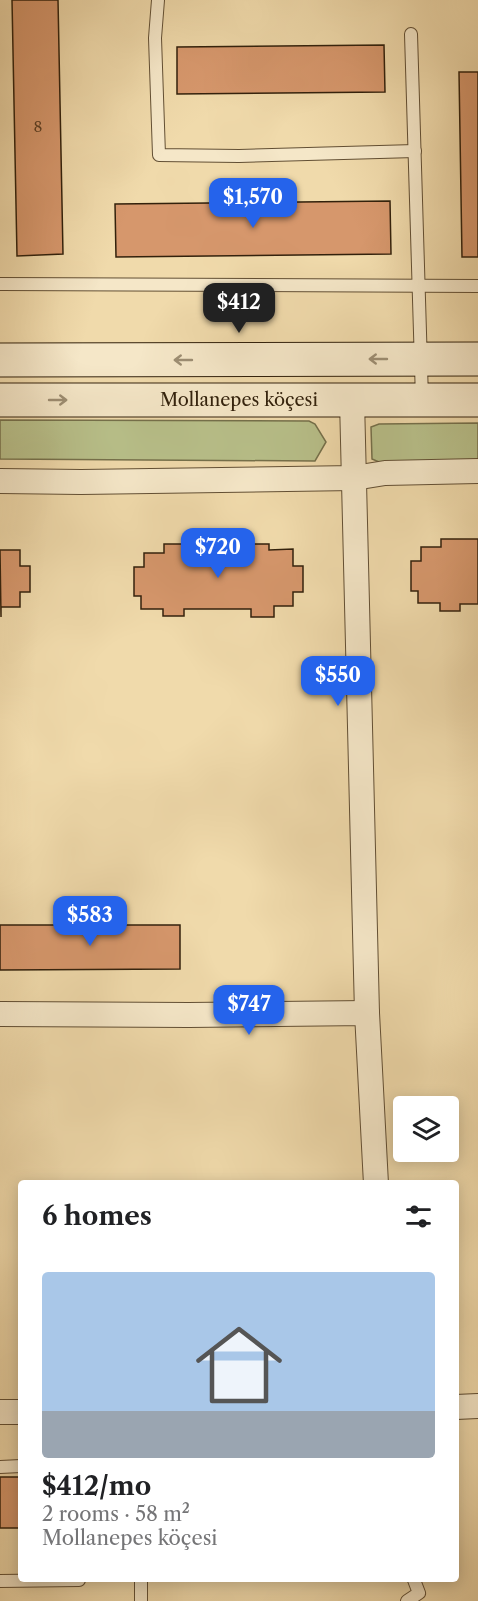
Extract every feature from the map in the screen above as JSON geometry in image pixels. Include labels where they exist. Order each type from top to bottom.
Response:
[{"type":"street","points":[[0,360],[478,359]]},
{"type":"street","name":"Mollanepes köçesi","points":[[0,400],[478,400]]},
{"type":"street","points":[[352,400],[367,1013],[376,1180]]},
{"type":"street","points":[[0,481],[354,478],[385,472],[478,471]]},
{"type":"street","points":[[0,1014],[367,1013]]},
{"type":"street","points":[[459,1407],[478,1406]]},
{"type":"street","points":[[0,1412],[18,1412]]},
{"type":"lane","points":[[158,0],[155,38],[159,155],[239,156],[415,151]]},
{"type":"lane","points":[[411,34],[422,400]]},
{"type":"lane","points":[[0,284],[478,286]]},
{"type":"lane","points":[[0,1467],[18,1466]]},
{"type":"lane","points":[[0,1581],[18,1581]]},
{"type":"lane","points":[[141,1582],[141,1601]]},
{"type":"lane","points":[[407,1601],[420,1597],[415,1582]]},
{"type":"green space","points":[[0,420],[309,421],[315,424],[326,442],[315,461],[0,459]]},
{"type":"green space","points":[[478,423],[478,460],[379,462],[372,459],[371,427],[379,424]]},
{"type":"building","points":[[12,0],[58,0],[63,254],[17,256]]},
{"type":"building","points":[[384,45],[385,92],[177,94],[177,47]]},
{"type":"building","points":[[459,72],[478,72],[478,257],[462,257]]},
{"type":"building","points":[[390,201],[391,254],[116,257],[115,204]]},
{"type":"building","points":[[441,539],[478,539],[478,604],[460,604],[460,611],[440,611],[440,603],[418,603],[418,591],[411,591],[411,561],[421,561],[421,547],[441,547]]},
{"type":"building","points":[[164,544],[269,544],[269,550],[293,549],[293,566],[303,566],[303,592],[293,592],[293,606],[274,606],[274,617],[251,617],[251,609],[184,609],[184,616],[163,616],[163,609],[141,609],[141,596],[134,596],[134,567],[144,567],[144,553],[164,553]]},
{"type":"building","points":[[0,550],[20,550],[20,566],[30,566],[30,592],[20,592],[20,607],[1,607],[1,617]]},
{"type":"building","points":[[0,925],[180,925],[180,969],[0,970]]},
{"type":"building","points":[[0,1477],[18,1477],[18,1528],[0,1528]]}]
